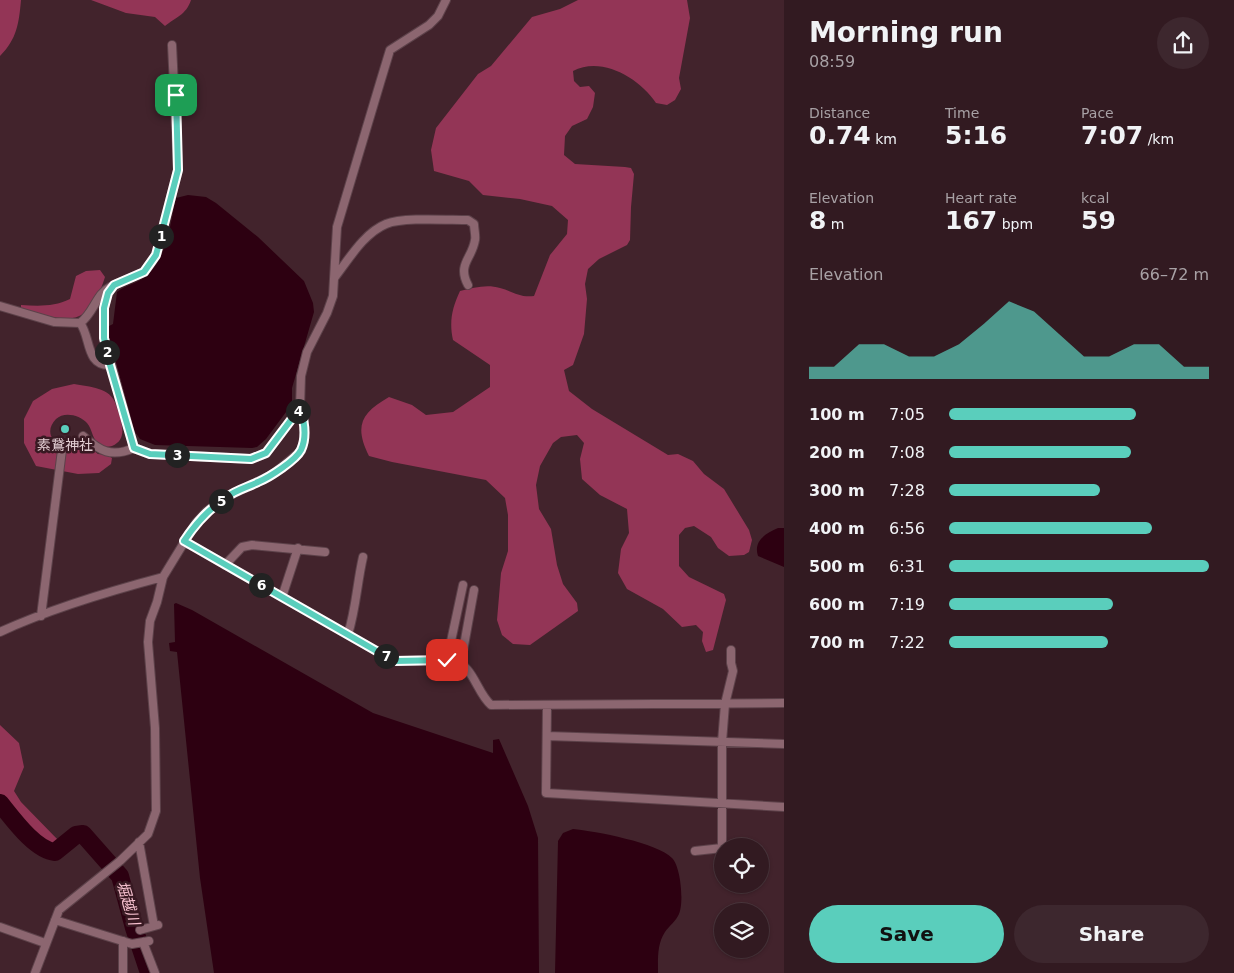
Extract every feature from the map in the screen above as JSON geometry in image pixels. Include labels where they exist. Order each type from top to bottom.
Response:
[{"type":"street","points":[[34,973],[60,910],[120,861],[148,834],[156,811],[154,720],[148,642],[150,622],[158,602],[163,577],[196,523],[207,511],[228,496],[272,475],[301,451],[304,440],[304,419],[300,408],[300,376],[307,352],[327,313],[333,296],[335,277],[334,251],[337,227],[390,50],[430,25],[438,16],[446,0]]},
{"type":"street","points":[[0,306],[54,322],[80,323],[91,314],[105,290],[144,272],[156,255],[178,170],[172,45]]},
{"type":"street","points":[[335,277],[358,247],[377,228],[387,223],[468,220],[474,224],[475,240],[463,269],[468,285]]},
{"type":"street","points":[[114,285],[106,299],[103,320],[104,338],[134,448]]},
{"type":"street","points":[[80,323],[85,328],[90,352],[95,360],[103,366],[110,365]]},
{"type":"street","points":[[83,436],[100,451],[123,452],[134,448],[150,454],[251,459],[266,453],[300,408]]},
{"type":"street","points":[[41,616],[63,442]]},
{"type":"street","points":[[184,541],[394,661],[447,660],[461,662],[466,666],[486,701],[491,706],[784,703]]},
{"type":"street","points":[[225,564],[242,547],[247,546],[298,548],[325,552]]},
{"type":"street","points":[[282,597],[298,548]]},
{"type":"street","points":[[348,634],[355,614],[356,595],[363,557]]},
{"type":"street","points":[[0,632],[41,616],[163,577]]},
{"type":"street","points":[[447,660],[463,585]]},
{"type":"street","points":[[461,662],[474,590]]},
{"type":"street","points":[[722,838],[722,742],[725,704],[733,671],[730,663],[731,650]]},
{"type":"street","points":[[547,706],[546,793],[784,807]]},
{"type":"street","points":[[547,736],[784,744]]},
{"type":"street","points":[[139,842],[156,925],[140,930]]},
{"type":"street","points":[[695,851],[714,850]]},
{"type":"street","points":[[55,920],[132,944],[146,941],[155,973]]},
{"type":"street","points":[[0,927],[45,943]]},
{"type":"street","points":[[123,973],[124,941]]},
{"type":"shaded area","points":[[0,0],[21,0],[14,37],[0,56]]},
{"type":"shaded area","points":[[91,0],[191,0],[183,12],[165,26],[155,17],[126,13]]},
{"type":"shaded area","points":[[578,0],[687,0],[690,18],[679,78],[681,89],[675,100],[667,105],[656,103],[640,85],[619,72],[608,68],[584,67],[573,71],[574,81],[580,87],[589,86],[595,93],[593,107],[587,119],[572,126],[565,136],[564,155],[575,164],[631,168],[634,174],[630,240],[627,245],[599,259],[588,269],[585,284],[587,299],[584,334],[573,365],[564,370],[569,391],[592,409],[668,455],[678,454],[693,461],[704,474],[724,489],[749,530],[752,540],[749,552],[744,555],[729,556],[718,548],[711,537],[694,526],[685,528],[679,535],[679,566],[689,577],[724,594],[726,600],[713,650],[706,652],[702,641],[703,632],[696,625],[682,627],[663,609],[627,589],[618,573],[621,549],[629,533],[627,509],[600,495],[582,479],[580,459],[584,443],[577,435],[561,437],[553,443],[540,466],[536,485],[539,509],[551,529],[557,565],[563,584],[577,603],[578,611],[530,645],[513,644],[502,635],[497,620],[501,573],[508,551],[508,515],[505,498],[486,480],[369,456],[362,436],[361,428],[366,415],[389,397],[412,405],[426,415],[453,412],[490,387],[490,365],[453,340],[452,315],[460,291],[490,286],[520,295],[534,296],[550,255],[567,234],[568,220],[552,206],[520,199],[483,195],[469,181],[434,171],[431,150],[436,128],[478,74],[491,66],[532,17],[560,9]]},
{"type":"shaded area","points":[[188,195],[206,197],[216,203],[258,237],[304,281],[313,303],[314,312],[292,388],[292,404],[266,439],[257,447],[155,445],[140,439],[133,429],[109,342],[107,327],[113,324],[117,292],[142,279],[152,270],[163,251],[176,198]]},
{"type":"shaded area","points":[[100,270],[105,277],[91,306],[83,314],[74,318],[63,318],[51,317],[21,309],[21,305],[40,306],[64,302],[70,299],[76,276],[86,271]]},
{"type":"shaded area","points":[[74,384],[99,389],[113,399],[121,422],[121,438],[118,443],[112,446],[102,446],[96,441],[84,420],[76,416],[67,415],[63,415],[54,421],[50,429],[51,436],[61,445],[86,445],[98,454],[107,455],[112,458],[111,464],[99,473],[78,474],[36,466],[24,443],[24,419],[33,401],[52,389]]},
{"type":"shaded area","points":[[778,528],[784,528],[784,567],[758,556],[757,551],[757,546],[762,538]]},
{"type":"shaded area","points":[[176,603],[192,610],[373,713],[493,753],[493,740],[499,739],[528,806],[538,838],[539,973],[214,973],[200,878],[177,652],[170,651],[169,643],[175,642],[174,604]]},
{"type":"shaded area","points":[[0,725],[19,743],[24,767],[14,791],[21,802],[59,841],[57,846],[48,848],[39,842],[0,799]]},
{"type":"shaded area","points":[[573,829],[610,835],[654,847],[672,858],[675,863],[681,885],[681,909],[678,917],[662,937],[658,952],[658,973],[555,973],[558,841],[563,833]]},
{"type":"waterway","name":"堀越川","points":[[0,803],[25,833],[47,850],[55,852],[76,835],[83,834],[120,876],[149,973]]},
{"type":"place","name":"素鵞神社","points":[[65,429]]},
{"type":"route","points":[[176,95],[179,145],[178,170],[156,255],[144,272],[134,278],[114,285],[108,293],[104,308],[104,338],[134,448],[150,454],[251,459],[266,453],[300,408],[304,419],[304,440],[301,451],[272,475],[228,496],[207,511],[184,541],[394,661],[447,660]]}]
